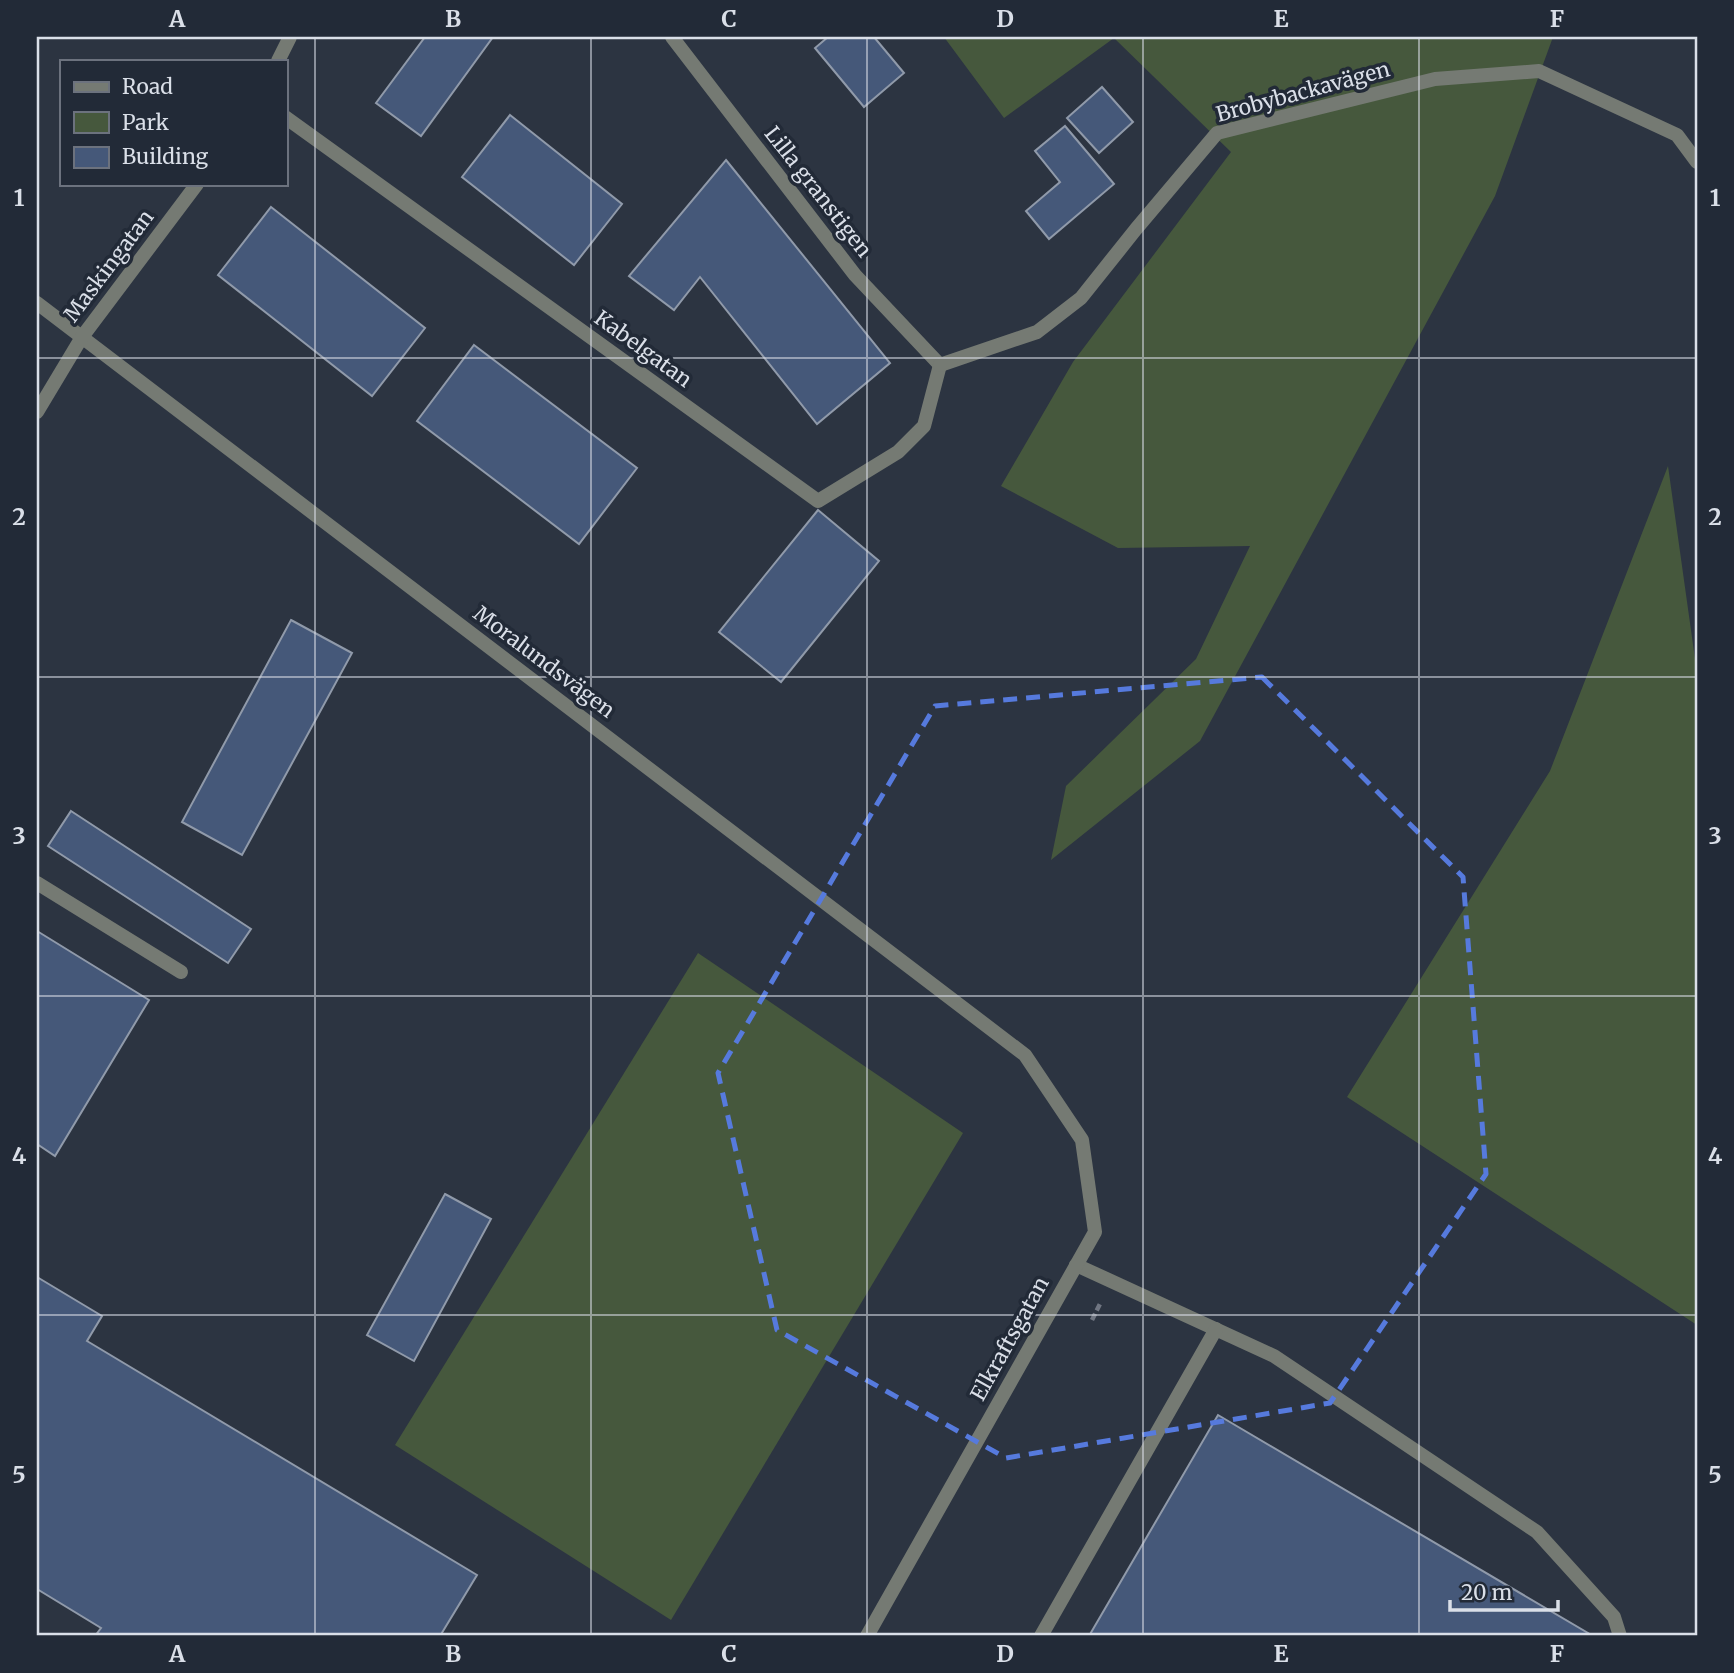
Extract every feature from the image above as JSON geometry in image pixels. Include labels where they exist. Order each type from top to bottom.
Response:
[{"type":"street","points":[[278,60],[290,37]]},
{"type":"street","name":"Lilla granstigen","points":[[672,37],[855,275],[940,365]]},
{"type":"street","name":"Brobybackavägen","points":[[940,365],[1037,332],[1082,298],[1217,133],[1435,79],[1539,71],[1677,135],[1697,162]]},
{"type":"street","name":"Kabelgatan","points":[[287,118],[818,501],[898,452],[924,426],[940,365]]},
{"type":"street","name":"Maskingatan","points":[[37,412],[82,337],[195,186]]},
{"type":"street","name":"Moralundsvägen","points":[[37,303],[1025,1055]]},
{"type":"street","points":[[37,883],[181,972]]},
{"type":"street","name":"Elkraftsgatan","points":[[867,1636],[1095,1232],[1082,1140],[1025,1055]]},
{"type":"street","points":[[1076,1265],[1274,1356],[1537,1531],[1614,1617],[1620,1636]]},
{"type":"street","points":[[1041,1636],[1216,1329]]},
{"type":"highlighted area","points":[[1262,677],[1463,877],[1486,1174],[1330,1403],[1006,1458],[777,1330],[718,1073],[935,706]]},
{"type":"green space","points":[[944,37],[1553,37],[1495,196],[1200,741],[1051,860],[1066,786],[1196,659],[1250,546],[1118,548],[1001,486],[1073,362],[1231,152],[1114,38],[1004,118]]},
{"type":"green space","points":[[1668,466],[1697,673],[1697,1325],[1347,1097],[1550,771]]},
{"type":"green space","points":[[698,953],[963,1133],[671,1620],[395,1445]]},
{"type":"building","points":[[425,37],[493,37],[421,136],[376,103]]},
{"type":"building","points":[[828,37],[874,37],[904,73],[864,107],[815,48]]},
{"type":"building","points":[[1102,87],[1133,122],[1099,153],[1067,118]]},
{"type":"building","points":[[510,115],[622,204],[574,265],[462,177]]},
{"type":"building","points":[[1065,126],[1114,184],[1049,239],[1026,211],[1060,182],[1035,151]]},
{"type":"building","points":[[726,160],[890,363],[817,424],[700,277],[674,310],[629,276]]},
{"type":"building","points":[[271,207],[425,328],[372,396],[218,275]]},
{"type":"building","points":[[474,345],[637,468],[579,544],[417,421]]},
{"type":"building","points":[[818,510],[879,561],[781,682],[719,632]]},
{"type":"building","points":[[291,620],[352,653],[242,855],[182,822]]},
{"type":"building","points":[[71,811],[251,929],[228,963],[48,846]]},
{"type":"building","points":[[37,931],[149,1000],[55,1156],[37,1144]]},
{"type":"building","points":[[445,1194],[491,1219],[414,1361],[367,1335]]},
{"type":"building","points":[[37,1277],[102,1316],[87,1341],[477,1575],[440,1636],[95,1636],[101,1628],[37,1589]]},
{"type":"building","points":[[1218,1415],[1593,1636],[1089,1636]]}]
